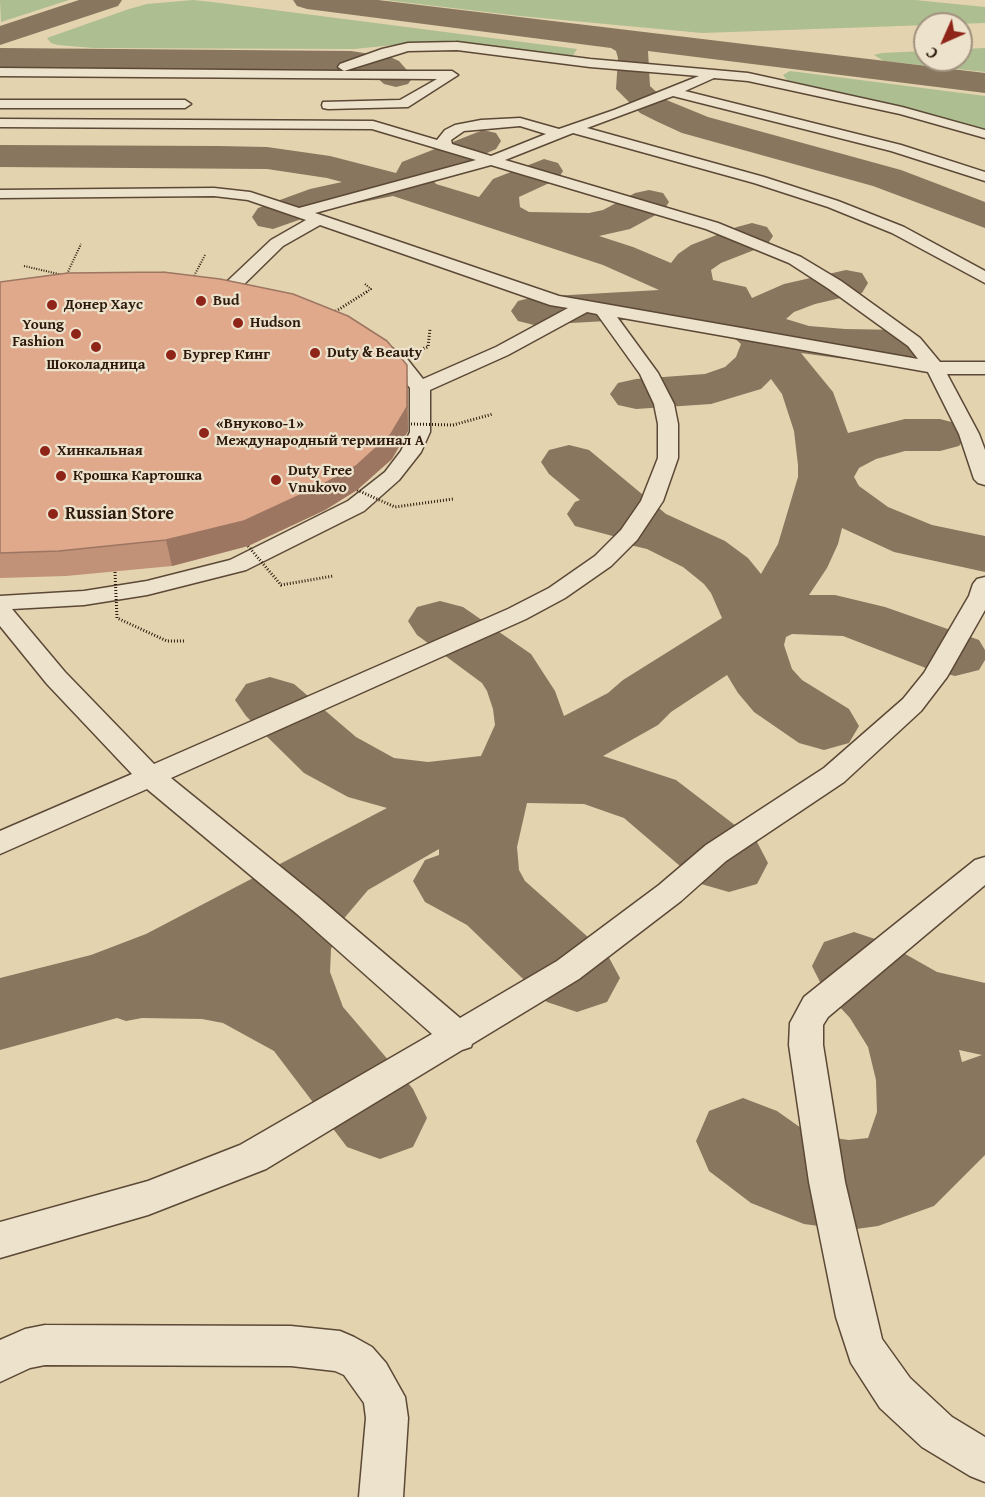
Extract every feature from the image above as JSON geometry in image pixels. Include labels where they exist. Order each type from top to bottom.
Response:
[{"type":"lane","points":[[329,73],[398,49],[439,45],[769,81],[985,134]]},
{"type":"lane","points":[[315,105],[403,104],[413,100],[468,64],[462,57],[438,60],[396,74]]},
{"type":"lane","points":[[0,72],[452,75]]},
{"type":"lane","points":[[301,212],[493,159],[715,74]]},
{"type":"lane","points":[[670,91],[896,148],[985,177]]},
{"type":"lane","points":[[0,104],[198,104]]},
{"type":"lane","points":[[445,145],[444,139],[450,133],[460,128],[481,124],[519,122],[559,133]]},
{"type":"lane","points":[[0,123],[363,124],[380,126],[712,226],[795,260],[836,285],[914,342],[935,368],[969,434],[985,479]]},
{"type":"lane","points":[[574,129],[795,191],[877,220],[961,263],[985,278]]},
{"type":"lane","points":[[0,194],[38,192],[227,193],[250,196],[545,298],[935,368],[985,368]]},
{"type":"lane","points":[[224,294],[277,243],[319,219]]},
{"type":"lane","points":[[961,263],[985,256]]},
{"type":"lane","points":[[194,288],[245,298]]},
{"type":"lane","points":[[420,387],[595,308]]},
{"type":"lane","points":[[0,843],[517,614],[577,580],[603,561],[629,535],[652,501],[668,458],[668,424],[664,404],[649,373],[619,334],[595,308]]},
{"type":"lane","points":[[0,603],[84,598],[147,588],[238,565],[356,506],[392,476],[411,452],[420,432],[420,387],[397,359],[367,340]]},
{"type":"lane","points":[[0,1240],[148,1198],[253,1157],[459,1037],[568,970],[670,893],[716,853],[834,775],[912,705],[934,677],[984,593]]},
{"type":"lane","points":[[0,609],[56,678],[151,777],[308,906],[459,1037]]},
{"type":"lane","points":[[985,868],[816,1007],[806,1023],[806,1045],[827,1182],[865,1349],[895,1393],[937,1432],[985,1461]]},
{"type":"lane","points":[[0,1362],[25,1349],[45,1345],[291,1346],[340,1351],[358,1361],[372,1377],[384,1397],[387,1418],[381,1497]]},
{"type":"path","points":[[24,266],[66,276],[81,244]]},
{"type":"path","points":[[194,288],[205,255]]},
{"type":"path","points":[[328,316],[371,289],[365,285]]},
{"type":"path","points":[[388,360],[428,347],[430,329]]},
{"type":"path","points":[[411,424],[453,425],[493,414]]},
{"type":"path","points":[[357,490],[395,507],[453,499]]},
{"type":"path","points":[[248,546],[281,585],[333,576]]},
{"type":"path","points":[[115,572],[117,618],[166,641],[184,641]]},
{"type":"green space","points":[[0,0],[69,0],[1,22]]},
{"type":"green space","points":[[193,0],[577,49],[572,57],[434,41],[354,49],[93,48],[58,45],[51,43],[47,38],[147,4]]},
{"type":"green space","points":[[385,0],[915,0],[985,7],[985,23],[973,23],[973,12],[913,12],[913,26],[702,33],[520,16]]},
{"type":"green space","points":[[973,48],[985,48],[985,72],[973,71]]},
{"type":"green space","points":[[913,52],[913,64],[884,61],[874,55]]},
{"type":"green space","points":[[790,71],[985,96],[985,130],[787,80],[783,75]]},
{"type":"building","name":"«Внуково-1» Международный терминал А","points":[[163,272],[220,279],[293,294],[348,316],[387,341],[407,365],[407,407],[391,434],[356,466],[322,485],[244,521],[166,540],[59,551],[0,553],[0,282],[68,273]]},
{"type":"taxiway","points":[[0,36],[108,0]]},
{"type":"taxiway","points":[[307,0],[985,83]]},
{"type":"taxiway","points":[[601,36],[622,41],[631,47],[634,58],[633,89],[652,106],[670,115],[695,125],[887,178],[985,216]]},
{"type":"taxiway","points":[[0,58],[351,61],[379,64],[388,68],[396,77]]},
{"type":"taxiway","points":[[422,192],[412,181],[416,170],[483,141]]},
{"type":"taxiway","points":[[0,156],[267,158],[330,167],[422,192]]},
{"type":"taxiway","points":[[544,171],[507,187],[499,196],[500,210],[508,218],[518,223],[535,226],[589,225],[615,220],[649,202]]},
{"type":"taxiway","points":[[273,217],[324,197],[378,189]]},
{"type":"taxiway","points":[[422,192],[618,256],[696,290]]},
{"type":"taxiway","points":[[696,290],[688,276],[693,263],[706,254],[752,236]]},
{"type":"taxiway","points":[[762,327],[763,311],[778,302],[846,283]]},
{"type":"taxiway","points":[[696,290],[730,297]]},
{"type":"taxiway","points":[[696,290],[741,320]]},
{"type":"taxiway","points":[[534,311],[680,303],[708,308],[741,320]]},
{"type":"taxiway","points":[[741,320],[762,327]]},
{"type":"taxiway","points":[[741,320],[766,341]]},
{"type":"taxiway","points":[[762,327],[809,340],[845,344],[901,345]]},
{"type":"taxiway","points":[[762,327],[766,341]]},
{"type":"taxiway","points":[[636,394],[711,389],[743,378],[758,364],[766,341]]},
{"type":"taxiway","points":[[766,341],[807,392],[821,431],[826,477]]},
{"type":"taxiway","points":[[826,477],[838,457],[857,447],[905,435],[940,435]]},
{"type":"taxiway","points":[[569,462],[645,527]]},
{"type":"taxiway","points":[[757,626],[796,568],[808,544],[826,477]]},
{"type":"taxiway","points":[[826,477],[836,496],[867,519],[915,539],[985,554]]},
{"type":"taxiway","points":[[596,514],[645,527]]},
{"type":"taxiway","points":[[645,527],[704,554],[726,571],[741,590],[757,626]]},
{"type":"taxiway","points":[[645,527],[651,532]]},
{"type":"taxiway","points":[[757,626],[771,619],[793,614],[835,615],[862,621],[955,655]]},
{"type":"taxiway","points":[[440,621],[507,669],[521,691],[528,709],[530,725],[518,757],[503,780]]},
{"type":"taxiway","points":[[503,780],[633,709],[647,696],[679,677],[733,639],[757,626]]},
{"type":"taxiway","points":[[757,626],[751,645],[762,678],[778,696],[824,726]]},
{"type":"taxiway","points":[[270,700],[330,755],[374,779],[428,788],[503,780]]},
{"type":"taxiway","points":[[503,780],[536,776],[590,778],[650,799],[729,863]]},
{"type":"taxiway","points":[[0,1014],[84,991],[96,990],[176,958],[503,780]]},
{"type":"taxiway","points":[[496,903],[479,870],[478,847],[490,800],[503,780]]},
{"type":"taxiway","points":[[305,1025],[288,972],[289,949],[311,902],[339,870]]},
{"type":"taxiway","points":[[453,881],[496,903]]},
{"type":"taxiway","points":[[496,903],[577,978]]},
{"type":"taxiway","points":[[854,966],[880,993],[901,1022],[913,1047],[922,1080],[924,1112],[900,1175]]},
{"type":"taxiway","points":[[863,971],[906,997],[944,1011],[985,1019]]},
{"type":"taxiway","points":[[126,986],[142,983],[202,984],[237,991],[272,1006],[305,1025]]},
{"type":"taxiway","points":[[305,1025],[380,1118]]},
{"type":"taxiway","points":[[900,1175],[985,1094]]},
{"type":"taxiway","points":[[743,1141],[785,1172],[804,1179],[849,1185],[900,1175]]},
{"type":"place","name":"Bud","points":[[201,301]]},
{"type":"place","name":"Донер Хаус","points":[[52,305]]},
{"type":"place","name":"Hudson","points":[[238,323]]},
{"type":"place","name":"Young Fashion","points":[[76,334]]},
{"type":"place","name":"Шоколадница","points":[[96,347]]},
{"type":"place","name":"Duty & Beauty","points":[[315,353]]},
{"type":"place","name":"Бургер Кинг","points":[[171,355]]},
{"type":"place","name":"«Внуково-1» Международный терминал А","points":[[204,433]]},
{"type":"place","name":"Хинкальная","points":[[45,451]]},
{"type":"place","name":"Крошка Картошка","points":[[61,476]]},
{"type":"place","name":"Duty Free Vnukovo","points":[[276,480]]},
{"type":"place","name":"Russian Store","points":[[53,514]]}]
